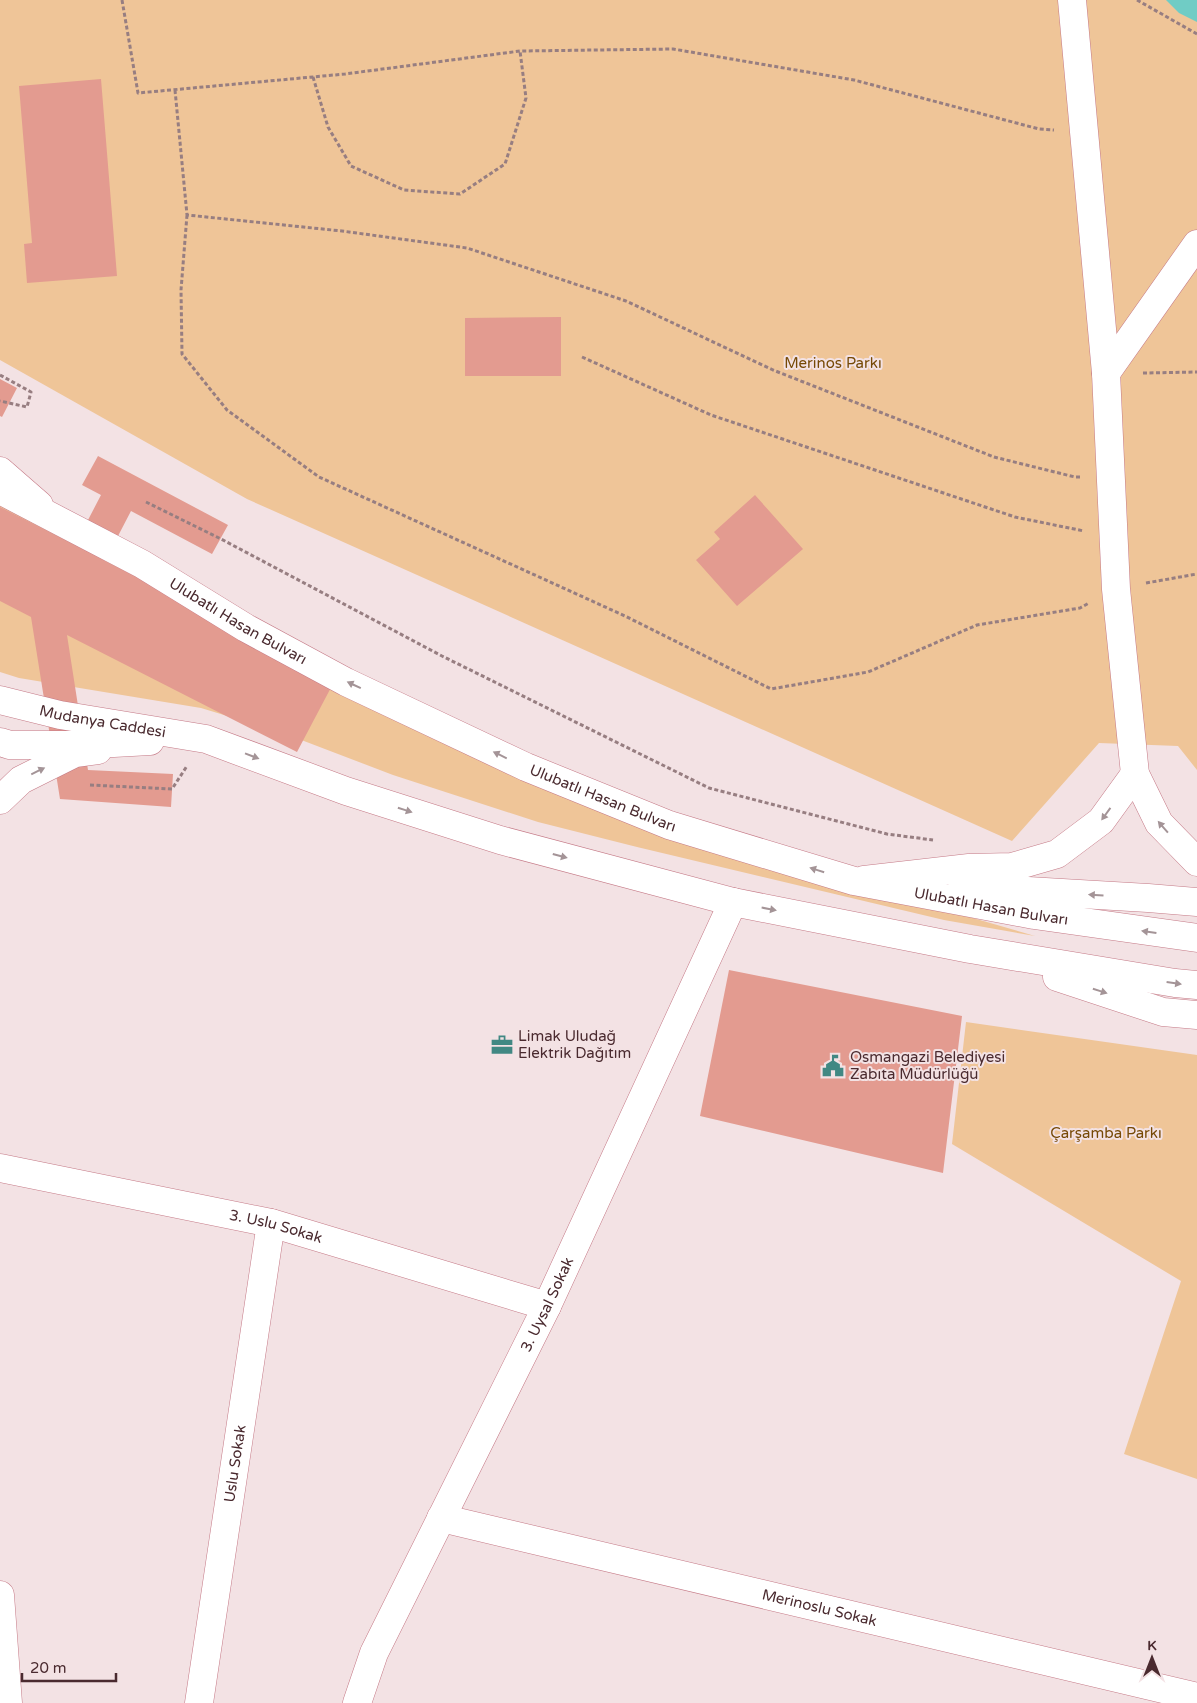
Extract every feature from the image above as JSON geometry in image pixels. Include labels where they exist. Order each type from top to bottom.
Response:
[{"type":"main road","points":[[1072,0],[1106,373],[1116,589],[1135,774],[1159,823],[1197,862]]},
{"type":"main road","points":[[1106,373],[1197,244]]},
{"type":"main road","points":[[0,471],[57,521]]},
{"type":"main road","points":[[0,481],[57,521]]},
{"type":"main road","points":[[0,490],[57,521]]},
{"type":"main road","name":"Ulubatlı Hasan Bulvarı","points":[[57,521],[142,564],[246,628],[346,682],[526,767],[669,825],[854,881],[1034,916],[1197,938]]},
{"type":"main road","name":"Mudanya Caddesi","points":[[0,700],[60,715],[206,739]]},
{"type":"main road","points":[[0,742],[10,745],[77,745],[206,739],[346,792],[500,840],[733,902],[970,949],[1197,985]]},
{"type":"main road","points":[[0,800],[21,780],[75,753],[206,739]]},
{"type":"main road","points":[[854,881],[968,868],[1012,867],[1057,854],[1101,821],[1135,774]]},
{"type":"main road","points":[[854,881],[1197,902]]},
{"type":"main road","name":"3. Uysal Sokak","points":[[357,1703],[374,1653],[547,1306],[733,902]]},
{"type":"main road","points":[[970,949],[1164,1012],[1197,1016]]},
{"type":"main road","name":"3. Uslu Sokak","points":[[0,1168],[271,1222],[547,1306]]},
{"type":"main road","name":"Uslu Sokak","points":[[199,1703],[271,1222]]},
{"type":"main road","name":"Merinoslu Sokak","points":[[441,1518],[1197,1697]]},
{"type":"main road","points":[[0,1595],[8,1703]]},
{"type":"path","points":[[122,0],[138,93],[313,77],[520,51],[673,49],[854,80],[1038,128],[1084,133]]},
{"type":"path","points":[[1137,0],[1197,34]]},
{"type":"path","points":[[313,77],[328,128],[351,166],[404,190],[460,194],[505,164],[526,98],[520,51]]},
{"type":"path","points":[[175,90],[187,215],[181,290],[182,354],[228,410],[319,477],[625,616],[771,689],[868,672],[977,626],[1080,608],[1116,589],[1197,574]]},
{"type":"path","points":[[187,215],[342,231],[466,248],[626,301],[773,370],[994,457],[1075,477],[1111,478]]},
{"type":"path","points":[[582,357],[711,415],[1015,516],[1114,537]]},
{"type":"path","points":[[1106,373],[1197,372]]},
{"type":"path","points":[[0,375],[31,392],[27,407],[0,401]]},
{"type":"path","points":[[146,502],[221,539],[442,656],[709,788],[887,834],[936,840]]},
{"type":"path","points":[[90,785],[172,789]]},
{"type":"green space","name":"Merinos Parkı","points":[[0,0],[1197,0],[1197,770],[1178,746],[1099,743],[1012,841],[247,499],[0,360]]},
{"type":"green space","points":[[0,494],[273,646],[723,846],[1035,936],[944,920],[538,822],[393,775],[283,733],[201,708],[19,678],[0,672]]},
{"type":"green space","name":"Çarşamba Parkı","points":[[966,1022],[1197,1055],[1197,1479],[1124,1454],[1181,1281],[952,1144]]},
{"type":"water","points":[[1166,0],[1197,0],[1197,22],[1179,13]]},
{"type":"building","points":[[101,79],[117,276],[27,283],[24,244],[32,243],[19,86]]},
{"type":"building","points":[[561,317],[561,376],[465,376],[465,318]]},
{"type":"building","points":[[0,379],[17,388],[2,417],[0,416]]},
{"type":"building","points":[[98,456],[228,525],[212,554],[131,511],[105,561],[336,678],[297,752],[67,635],[88,770],[173,774],[171,807],[60,799],[31,617],[0,601],[0,507],[75,545],[101,495],[82,485]]},
{"type":"building","points":[[755,495],[803,549],[737,606],[696,560],[720,539],[714,532]]},
{"type":"building","name":"Osmangazi Belediyesi Zabıta Müdürlüğü","points":[[729,970],[962,1016],[943,1173],[700,1116]]},
{"type":"place","name":"Limak Uludağ Elektrik Dağıtım","points":[[502,1045]]},
{"type":"place","name":"Osmangazi Belediyesi Zabıta Müdürlüğü","points":[[833,1066]]}]
